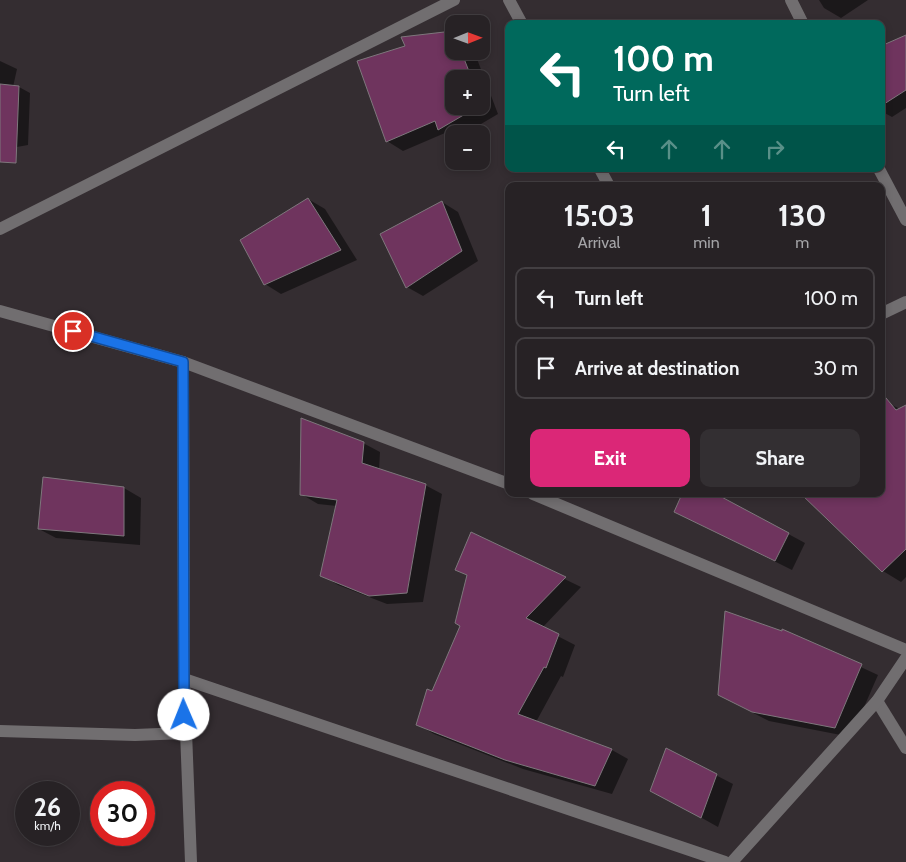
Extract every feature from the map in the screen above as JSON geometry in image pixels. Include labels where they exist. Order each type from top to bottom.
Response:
[{"type":"street","points":[[0,229],[454,0]]},
{"type":"street","points":[[509,0],[520,20]]},
{"type":"street","points":[[791,0],[802,20]]},
{"type":"street","points":[[881,172],[906,220]]},
{"type":"street","points":[[885,312],[906,302]]},
{"type":"street","points":[[0,311],[183,362],[505,483]]},
{"type":"street","points":[[183,362],[184,733],[191,862]]},
{"type":"street","points":[[542,497],[906,650]]},
{"type":"street","points":[[732,862],[877,701],[906,658]]},
{"type":"street","points":[[184,679],[725,862]]},
{"type":"street","points":[[877,701],[906,748]]},
{"type":"street","points":[[0,731],[136,735],[184,733]]},
{"type":"building","points":[[445,32],[445,60],[465,60],[468,70],[445,70],[445,115],[464,115],[438,130],[435,121],[386,142],[357,61],[405,46],[401,37]]},
{"type":"building","points":[[906,35],[906,90],[885,103],[885,44]]},
{"type":"building","points":[[0,84],[19,86],[16,163],[0,162]]},
{"type":"building","points":[[308,198],[341,250],[264,285],[240,240]]},
{"type":"building","points":[[442,201],[462,251],[406,288],[380,234]]},
{"type":"building","points":[[885,397],[896,410],[906,405],[906,549],[882,572],[804,497],[885,497]]},
{"type":"building","points":[[301,418],[364,442],[362,463],[426,484],[407,593],[369,596],[320,576],[337,500],[300,495]]},
{"type":"building","points":[[43,477],[124,487],[124,536],[38,529]]},
{"type":"building","points":[[681,497],[722,497],[789,533],[775,561],[674,512]]},
{"type":"building","points":[[471,532],[566,577],[526,618],[559,634],[546,668],[544,667],[518,714],[612,749],[595,786],[505,760],[416,725],[427,689],[432,691],[460,626],[455,623],[467,575],[455,570]]},
{"type":"building","points":[[725,611],[782,631],[782,629],[862,664],[835,728],[752,712],[718,695]]},
{"type":"building","points":[[666,748],[717,774],[701,818],[650,791]]},
{"type":"route","points":[[73,331],[183,362],[184,715]]}]
